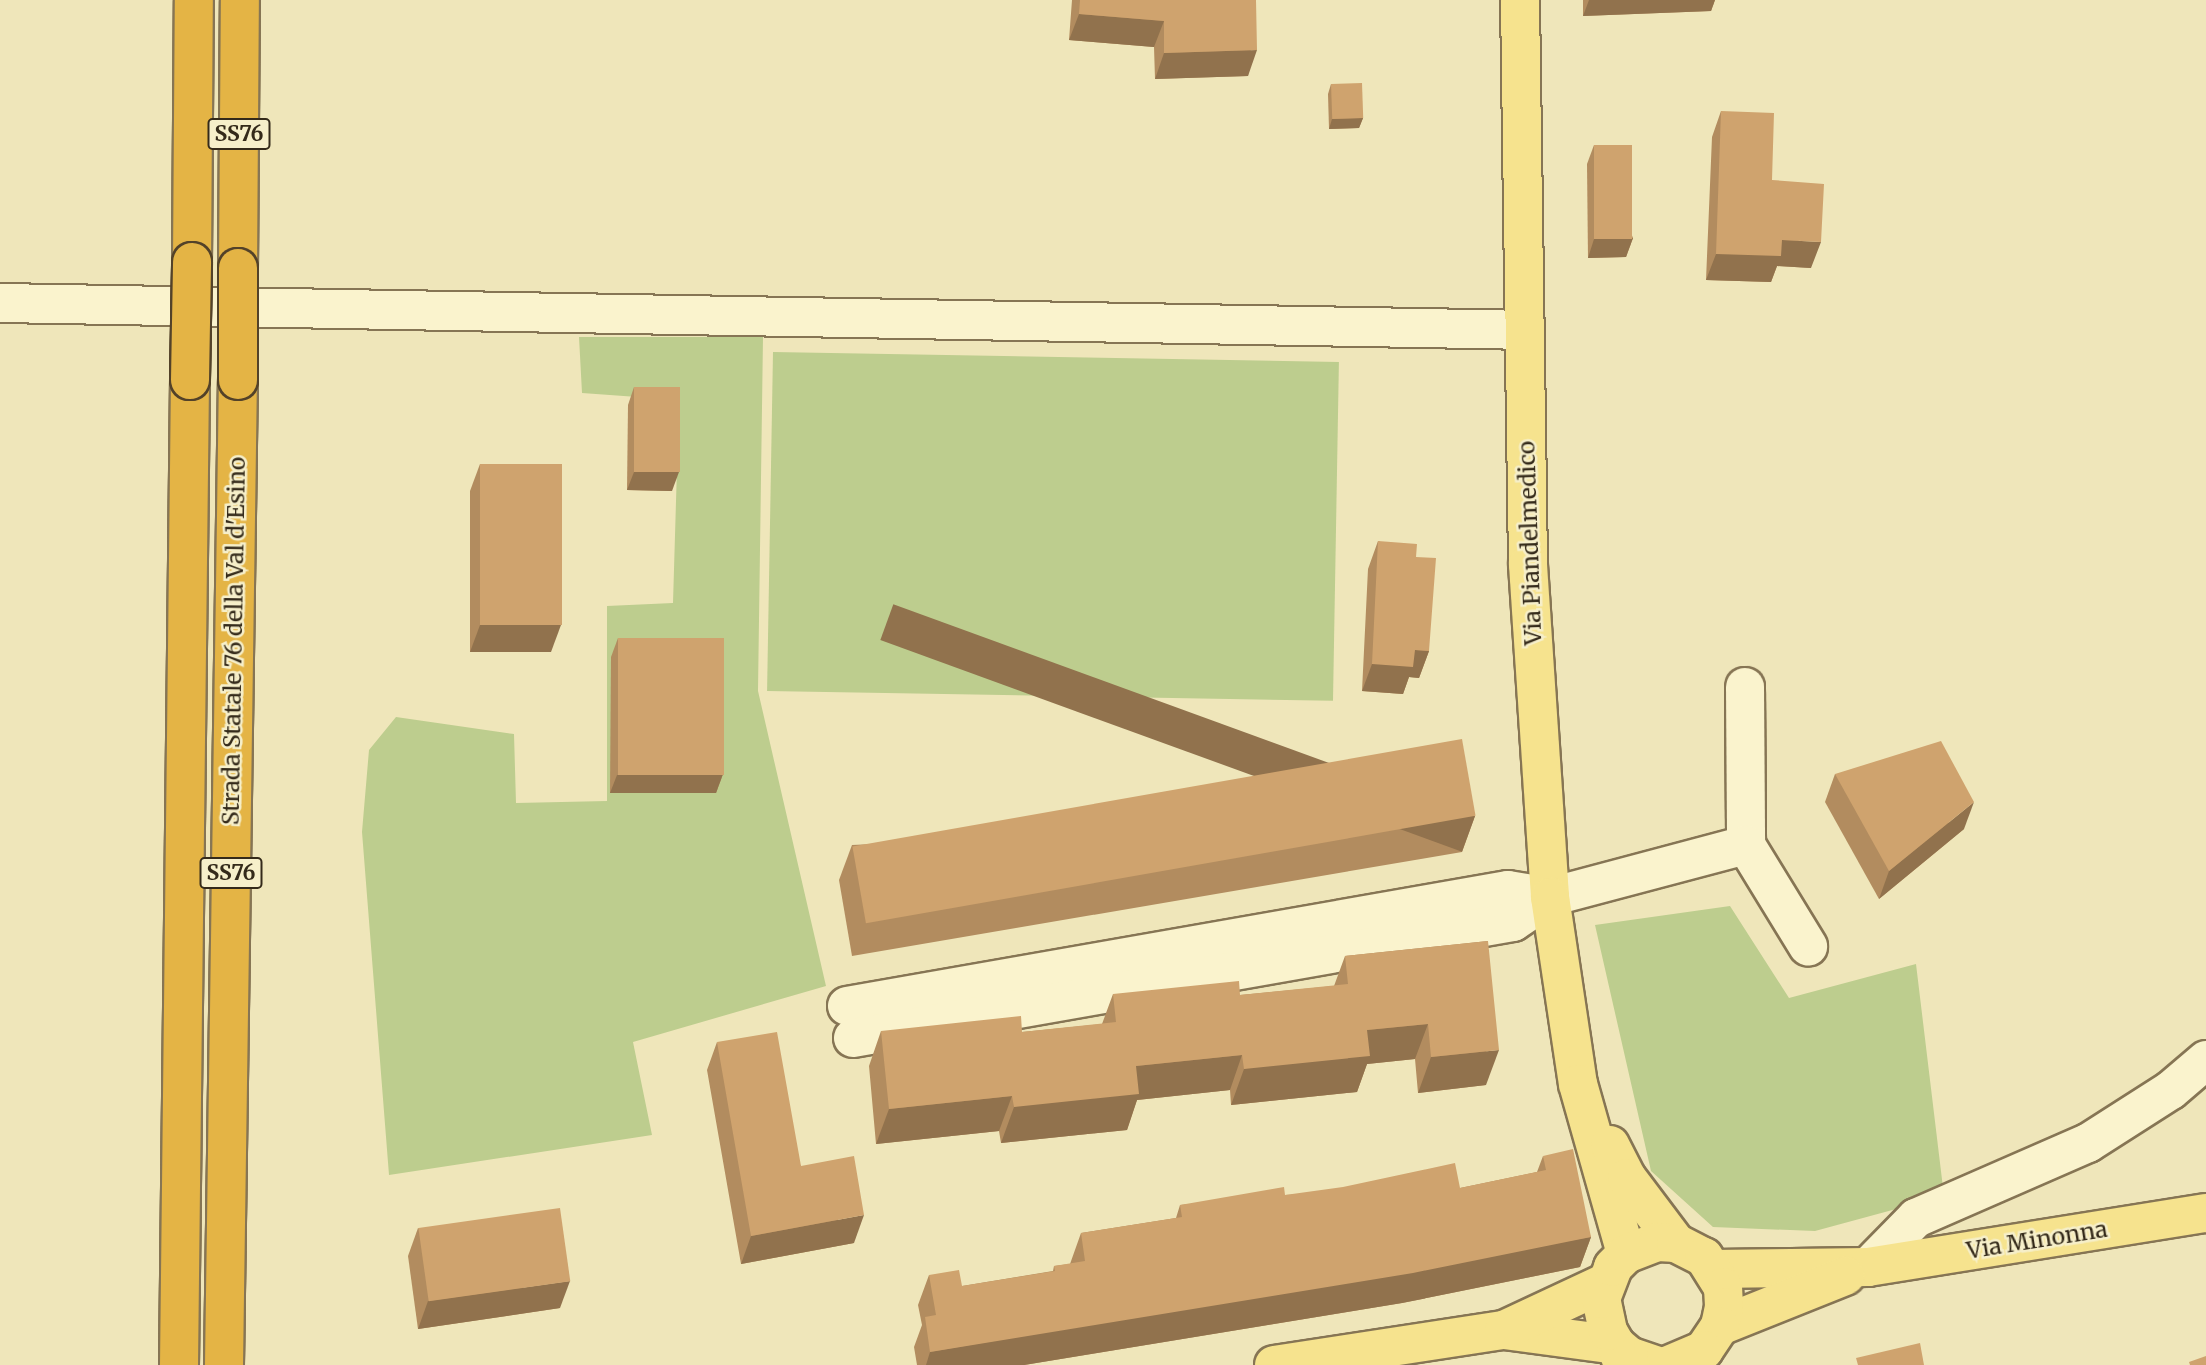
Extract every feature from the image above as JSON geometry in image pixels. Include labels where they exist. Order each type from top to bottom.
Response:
[{"type":"highway","name":"Strada Statale 76 della Val d'Esino","points":[[179,1365],[194,0]]},
{"type":"highway","name":"Strada Statale 76 della Val d'Esino","points":[[224,1365],[238,380],[240,0]]},
{"type":"main road","name":"Via Piandelmedico","points":[[1520,0],[1528,565],[1550,897],[1578,1084],[1616,1268]]},
{"type":"main road","name":"Via Piandelmedico","points":[[1578,1084],[1627,1178],[1676,1243]]},
{"type":"main road","name":"Via Minonna","points":[[1714,1269],[1868,1267],[2206,1213]]},
{"type":"main road","points":[[1274,1365],[1504,1329],[1658,1242],[1676,1243],[1691,1248],[1714,1269],[1723,1287],[1707,1347]]},
{"type":"main road","name":"Via Minonna","points":[[1668,1365],[1868,1267]]},
{"type":"main road","points":[[1616,1268],[1602,1316],[1620,1355]]},
{"type":"main road","points":[[1504,1329],[1629,1356],[1655,1365]]},
{"type":"street","points":[[0,303],[1525,330]]},
{"type":"street","points":[[1745,687],[1746,845],[1808,946]]},
{"type":"street","points":[[850,1022],[1508,890],[1550,897],[1746,845]]},
{"type":"street","points":[[1868,1267],[1916,1218],[2088,1143],[2171,1090],[2206,1060]]},
{"type":"green space","points":[[579,337],[763,337],[758,691],[826,986],[633,1042],[652,1135],[389,1175],[362,832],[369,750],[396,717],[514,734],[516,803],[607,801],[607,606],[673,603],[679,400],[582,393]]},
{"type":"green space","points":[[773,352],[1339,362],[1333,701],[767,691]]},
{"type":"green space","points":[[1730,906],[1789,998],[1916,964],[1944,1196],[1815,1231],[1713,1227],[1651,1171],[1595,925]]},
{"type":"building","points":[[1080,0],[1256,0],[1257,50],[1164,53],[1164,21],[1079,14]]},
{"type":"building","points":[[1362,83],[1363,118],[1332,119],[1331,84]]},
{"type":"building","points":[[1721,111],[1774,113],[1772,180],[1824,184],[1821,242],[1782,240],[1781,256],[1716,254]]},
{"type":"building","points":[[1594,145],[1632,145],[1632,239],[1594,239]]},
{"type":"building","points":[[634,387],[680,387],[680,472],[634,472]]},
{"type":"building","points":[[480,464],[562,464],[562,625],[480,625]]},
{"type":"building","points":[[1378,541],[1417,544],[1416,557],[1436,558],[1429,651],[1415,650],[1413,667],[1372,664]]},
{"type":"building","points":[[618,638],[724,638],[724,775],[618,775]]},
{"type":"building","points":[[1462,739],[1476,816],[866,923],[852,846]]},
{"type":"building","points":[[1941,741],[1974,802],[1889,871],[1835,774]]},
{"type":"building","points":[[1488,941],[1499,1050],[1431,1057],[1428,1024],[1367,1030],[1370,1056],[1244,1069],[1242,1055],[1136,1066],[1139,1094],[1014,1107],[1012,1096],[889,1109],[881,1031],[1021,1016],[1022,1032],[1116,1022],[1113,994],[1239,981],[1240,995],[1348,984],[1345,956]]},
{"type":"building","points":[[777,1032],[801,1166],[854,1156],[864,1215],[751,1236],[717,1042]]},
{"type":"building","points":[[1573,1149],[1591,1237],[1413,1273],[930,1352],[925,1317],[936,1315],[929,1275],[959,1270],[962,1286],[1055,1271],[1054,1266],[1085,1261],[1081,1233],[1182,1217],[1180,1205],[1284,1187],[1285,1195],[1343,1187],[1455,1163],[1460,1188],[1546,1170],[1543,1156]]},
{"type":"building","points":[[560,1208],[570,1281],[429,1301],[418,1228]]},
{"type":"building","points":[[1920,1343],[1924,1365],[1858,1365],[1856,1358]]},
{"type":"building","points":[[2206,1356],[2206,1365],[2190,1365],[2189,1362]]}]
